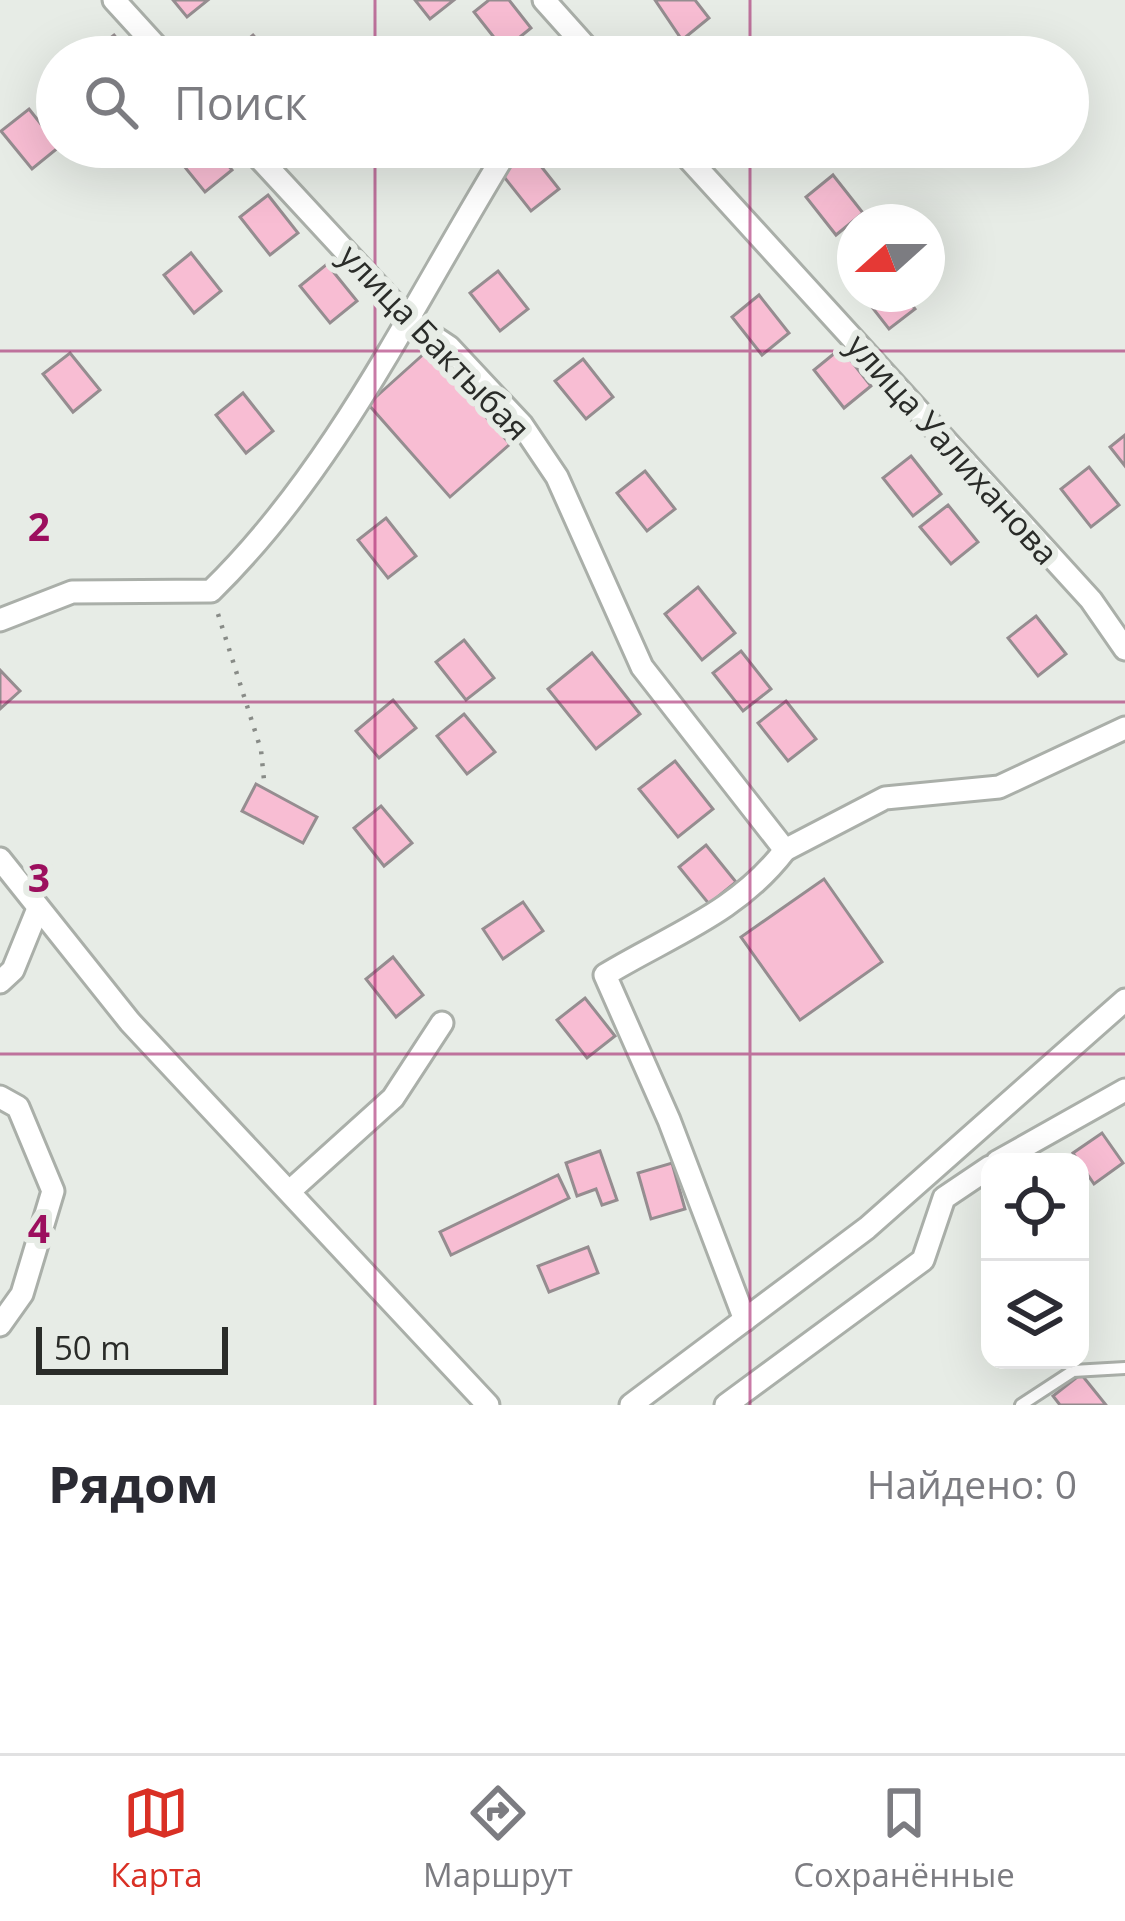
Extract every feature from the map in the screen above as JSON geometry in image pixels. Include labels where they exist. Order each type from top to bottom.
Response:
[{"type":"street","points":[[114,0],[147,36]]},
{"type":"street","points":[[544,0],[565,36]]},
{"type":"street","name":"улица Бактыбая","points":[[268,168],[410,321],[448,347],[522,425],[557,477],[642,667],[785,850]]},
{"type":"street","points":[[0,620],[71,592],[211,591],[248,555],[410,321],[497,168]]},
{"type":"street","name":"улица Уалиханова","points":[[697,168],[1091,600],[1125,649]]},
{"type":"street","points":[[745,1320],[669,1120],[605,975],[696,929],[760,883],[785,850],[885,798],[999,788],[1125,728]]},
{"type":"street","points":[[0,859],[130,1022],[488,1405]]},
{"type":"street","points":[[0,982],[13,970],[37,911]]},
{"type":"street","points":[[631,1405],[866,1228],[1125,1000]]},
{"type":"street","points":[[291,1190],[393,1098],[442,1023]]},
{"type":"street","points":[[1013,1153],[1125,1090]]},
{"type":"street","points":[[0,1097],[18,1107],[53,1191],[22,1294],[0,1325]]},
{"type":"street","points":[[725,1405],[923,1260],[944,1198],[981,1173]]},
{"type":"lane","points":[[1021,1405],[1073,1371],[1125,1368]]},
{"type":"path","points":[[211,591],[260,750],[264,780]]},
{"type":"building","points":[[173,0],[208,0],[187,17]]},
{"type":"building","points":[[415,0],[454,0],[430,19]]},
{"type":"building","points":[[489,0],[509,0],[531,28],[521,36],[493,36],[474,12]]},
{"type":"building","points":[[655,0],[695,0],[709,18],[687,36],[679,36]]},
{"type":"building","points":[[29,109],[36,118],[36,166],[32,169],[1,131]]},
{"type":"building","points":[[186,168],[230,168],[232,170],[205,192]]},
{"type":"building","points":[[507,168],[542,168],[559,189],[531,211],[501,173]]},
{"type":"building","points":[[833,175],[856,204],[837,204],[836,235],[806,197]]},
{"type":"building","points":[[268,195],[298,233],[270,255],[240,217]]},
{"type":"building","points":[[191,253],[221,291],[194,313],[164,275]]},
{"type":"building","points":[[327,264],[357,301],[330,323],[300,286]]},
{"type":"building","points":[[498,271],[528,309],[500,331],[470,293]]},
{"type":"building","points":[[759,295],[789,333],[762,355],[732,317]]},
{"type":"building","points":[[876,312],[911,312],[889,329]]},
{"type":"building","points":[[841,348],[871,386],[844,408],[814,370]]},
{"type":"building","points":[[427,351],[510,444],[450,497],[368,404]]},
{"type":"building","points":[[70,353],[100,390],[73,412],[43,374]]},
{"type":"building","points":[[583,359],[613,397],[586,419],[555,381]]},
{"type":"building","points":[[243,393],[273,431],[246,453],[216,415]]},
{"type":"building","points":[[1125,435],[1125,466],[1110,447]]},
{"type":"building","points":[[911,456],[941,494],[913,516],[883,478]]},
{"type":"building","points":[[1089,467],[1119,505],[1091,527],[1061,489]]},
{"type":"building","points":[[645,471],[675,509],[647,531],[617,493]]},
{"type":"building","points":[[948,505],[978,542],[951,564],[920,527]]},
{"type":"building","points":[[386,518],[416,556],[388,578],[358,540]]},
{"type":"building","points":[[698,587],[735,633],[702,660],[665,614]]},
{"type":"building","points":[[1036,616],[1066,654],[1038,676],[1008,638]]},
{"type":"building","points":[[464,640],[494,678],[466,700],[436,662]]},
{"type":"building","points":[[741,651],[771,689],[743,711],[713,673]]},
{"type":"building","points":[[592,653],[640,714],[596,749],[548,689]]},
{"type":"building","points":[[0,670],[20,691],[0,709]]},
{"type":"building","points":[[393,700],[416,728],[379,758],[356,731]]},
{"type":"building","points":[[786,701],[816,739],[788,761],[758,723]]},
{"type":"building","points":[[464,714],[495,752],[467,774],[437,736]]},
{"type":"building","points":[[675,761],[713,809],[678,837],[639,789]]},
{"type":"building","points":[[256,784],[317,817],[303,843],[242,811]]},
{"type":"building","points":[[381,806],[412,843],[384,866],[354,828]]},
{"type":"building","points":[[706,845],[736,882],[709,904],[679,867]]},
{"type":"building","points":[[824,879],[882,962],[800,1020],[741,937]]},
{"type":"building","points":[[523,902],[543,931],[503,959],[483,929]]},
{"type":"building","points":[[393,957],[423,995],[396,1017],[366,979]]},
{"type":"building","points":[[585,998],[615,1036],[587,1058],[557,1020]]},
{"type":"building","points":[[1102,1133],[1123,1163],[1094,1184],[1089,1177],[1089,1153],[1073,1153]]},
{"type":"building","points":[[600,1151],[617,1200],[602,1205],[596,1189],[577,1196],[566,1163]]},
{"type":"building","points":[[672,1163],[685,1209],[651,1219],[638,1173]]},
{"type":"building","points":[[558,1175],[569,1198],[451,1255],[440,1232]]},
{"type":"building","points":[[588,1247],[598,1273],[549,1292],[538,1266]]},
{"type":"building","points":[[1081,1374],[1106,1405],[1060,1405],[1053,1396]]}]
